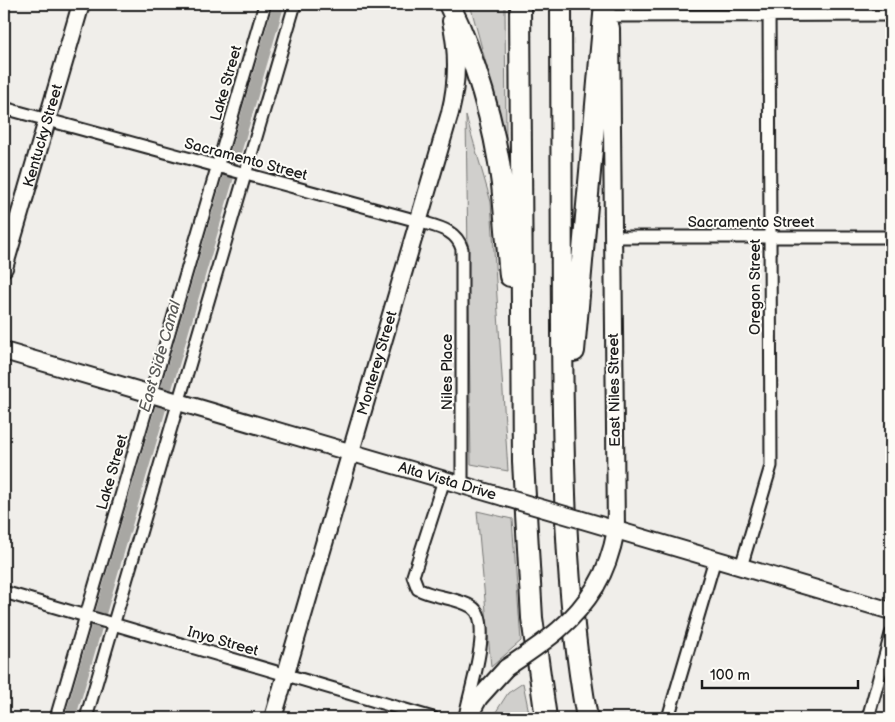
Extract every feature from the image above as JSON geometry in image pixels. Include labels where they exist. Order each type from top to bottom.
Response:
[{"type":"highway","points":[[449,4],[465,36],[493,132],[502,183],[522,385]]},
{"type":"highway","points":[[520,4],[523,462],[532,618],[546,718]]},
{"type":"highway","points":[[561,4],[562,422],[570,584],[580,679],[587,718]]},
{"type":"highway","points":[[562,422],[569,400],[609,8]]},
{"type":"main road","name":"Kentucky Street","points":[[4,268],[81,4]]},
{"type":"main road","name":"Monterey Street","points":[[273,718],[450,113],[456,79],[454,36],[449,4]]},
{"type":"main road","name":"East Niles Street","points":[[466,718],[485,691],[506,668],[564,627],[585,604],[604,573],[616,530],[609,8]]},
{"type":"main road","name":"Alta Vista Drive","points":[[4,352],[891,611]]},
{"type":"street","name":"Lake Street","points":[[56,718],[219,167],[265,4]]},
{"type":"street","points":[[86,718],[295,4]]},
{"type":"street","name":"Oregon Street","points":[[741,567],[771,466],[769,4]]},
{"type":"street","points":[[609,8],[769,16],[891,15]]},
{"type":"street","name":"Sacramento Street","points":[[4,108],[448,231],[455,235],[462,249],[462,259]]},
{"type":"street","name":"Sacramento Street","points":[[612,237],[891,237]]},
{"type":"street","name":"Niles Place","points":[[462,259],[462,485]]},
{"type":"street","points":[[444,480],[413,576],[418,590],[472,606],[478,613],[481,622],[480,652],[468,694],[466,718]]},
{"type":"street","points":[[668,718],[715,559]]},
{"type":"street","name":"Inyo Street","points":[[4,592],[433,718]]},
{"type":"street","points":[[868,718],[891,634]]},
{"type":"shaded area","points":[[470,4],[505,4],[506,138]]},
{"type":"shaded area","points":[[466,116],[491,202],[508,471],[471,464]]},
{"type":"shaded area","points":[[477,511],[512,519],[521,641],[491,667]]},
{"type":"shaded area","points":[[523,683],[530,718],[492,718],[508,693]]},
{"type":"waterway","name":"East Side Canal","points":[[70,718],[279,4]]}]
